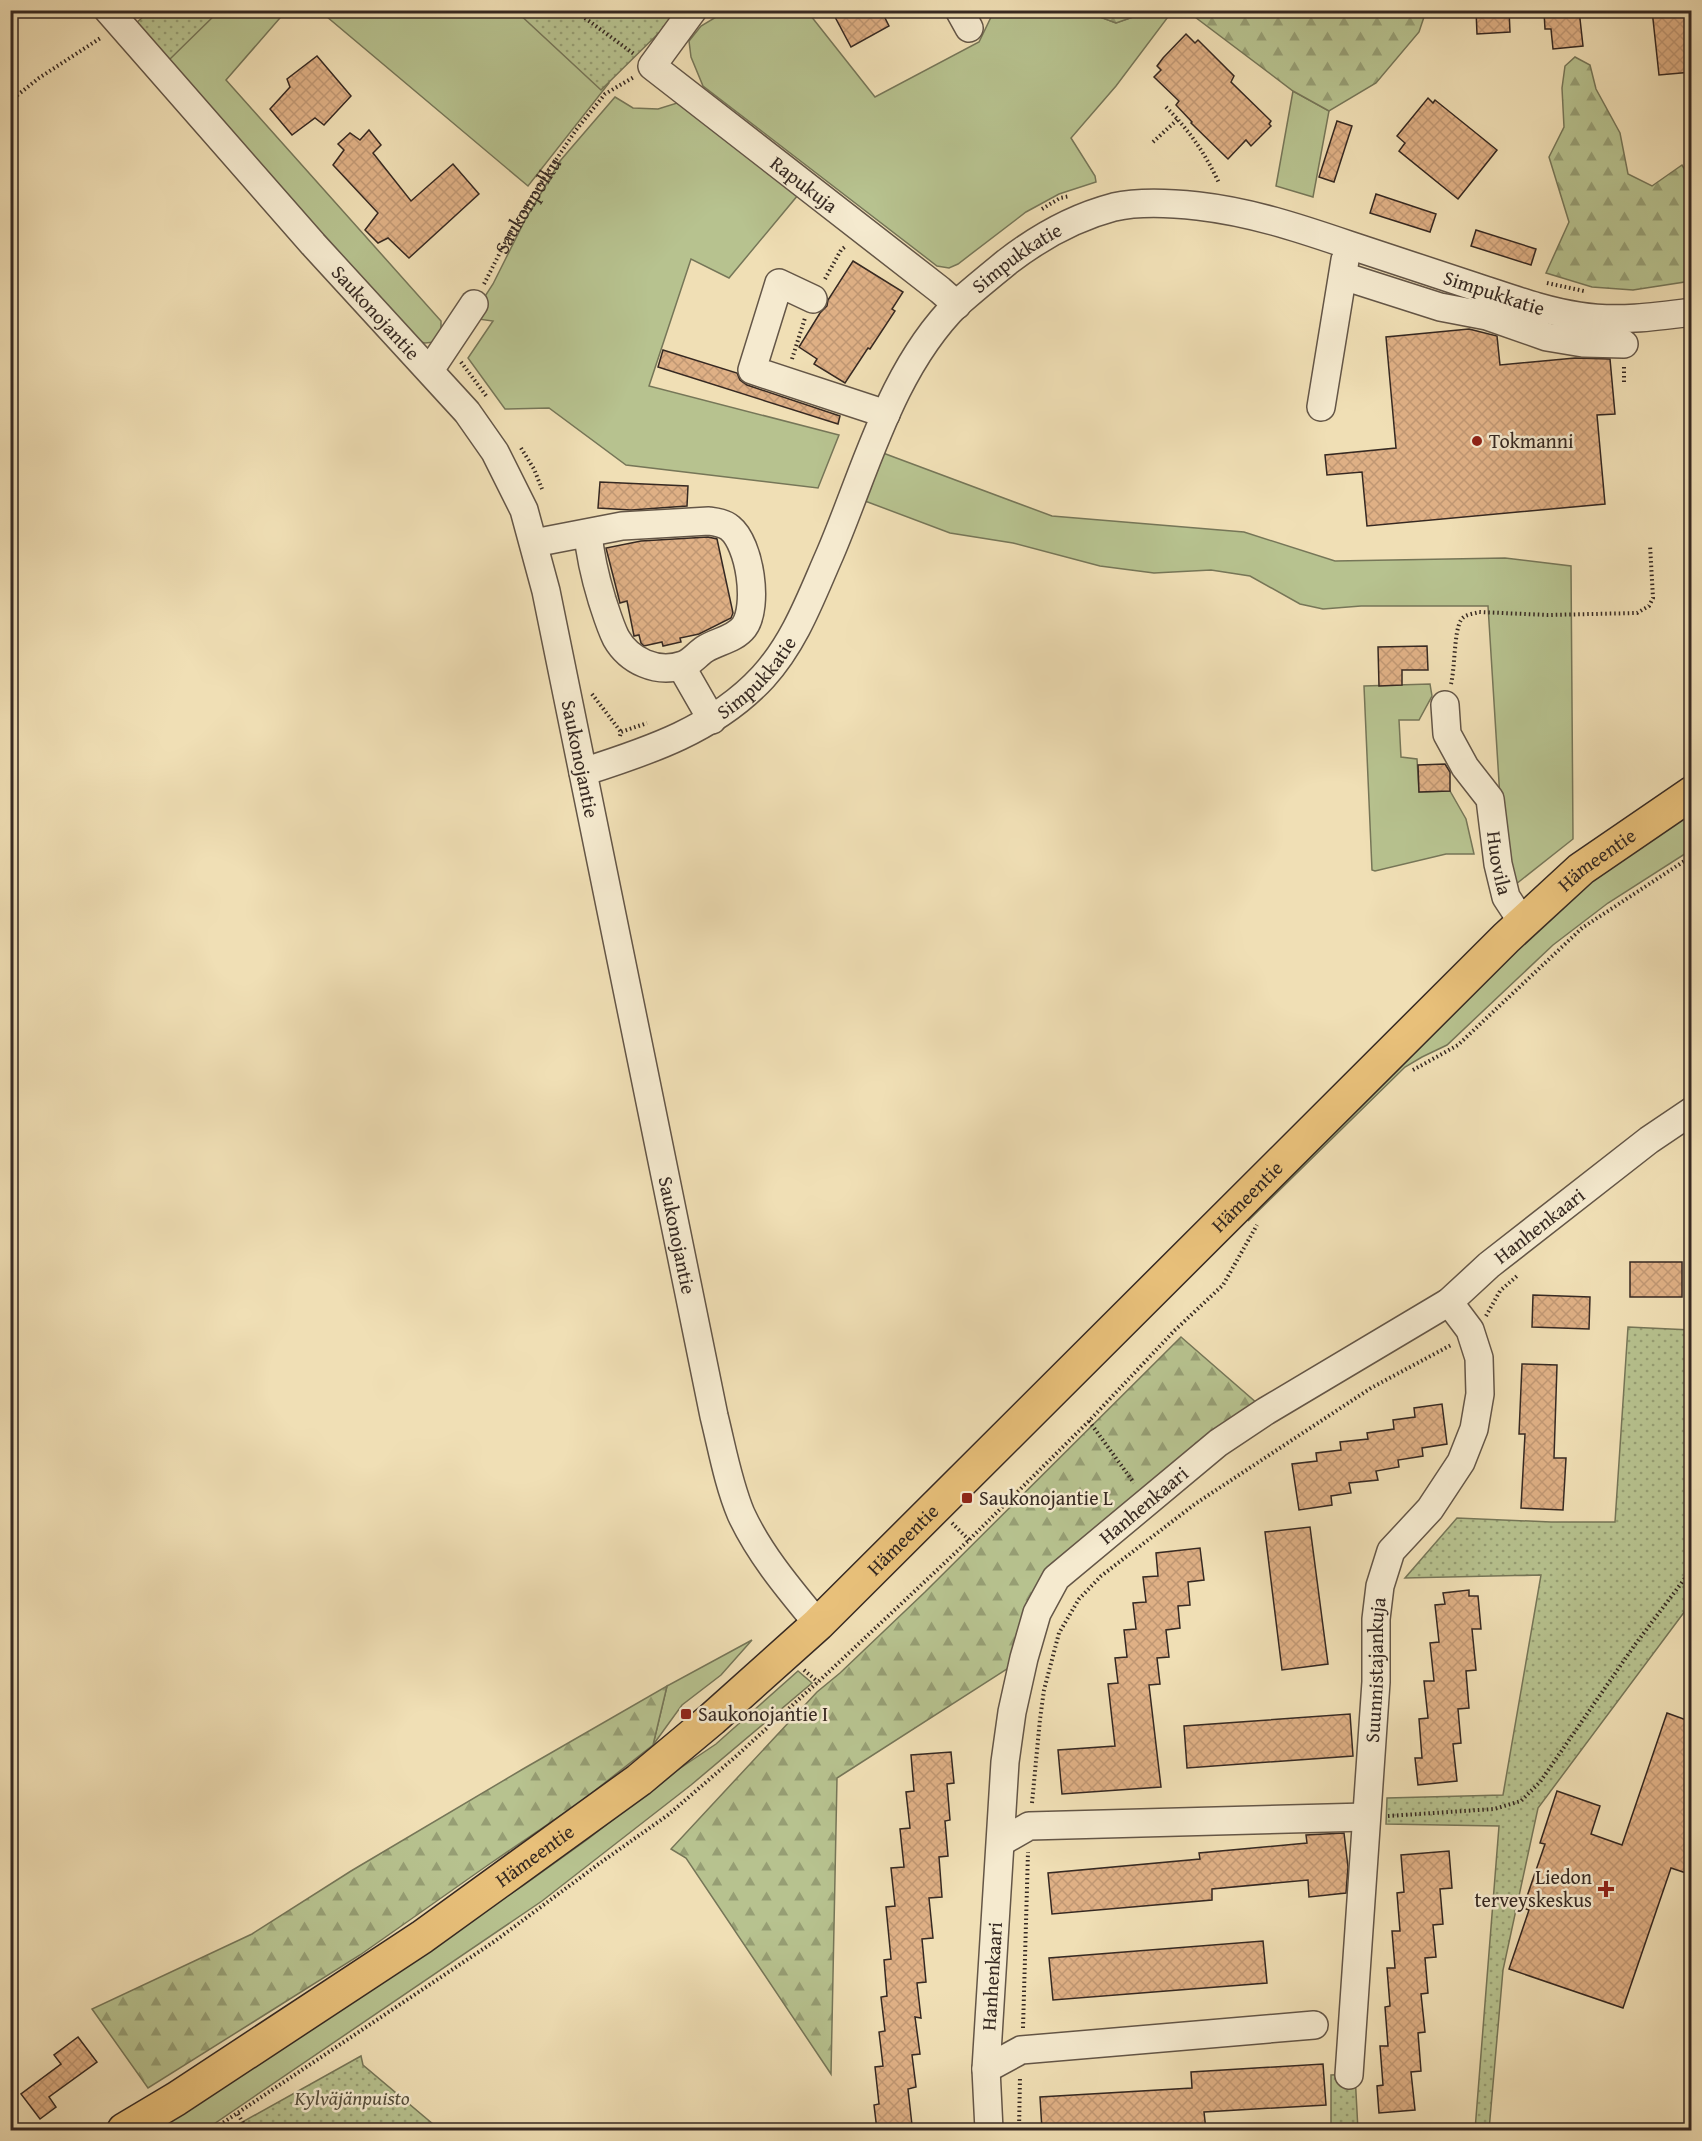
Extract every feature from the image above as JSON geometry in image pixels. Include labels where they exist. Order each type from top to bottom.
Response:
[{"type":"highway","name":"Hämeentie","points":[[124,2130],[422,1937],[639,1780],[712,1719],[818,1624],[1431,1011],[1523,922],[1581,869],[1692,793]]},
{"type":"street","points":[[652,66],[693,10]]},
{"type":"street","name":"Saukonojantie","points":[[122,15],[313,244],[467,412],[495,452],[524,510],[534,543],[583,772],[714,1416],[731,1485],[741,1514],[758,1543],[780,1577],[818,1624]]},
{"type":"street","name":"Rapukuja","points":[[652,66],[957,305]]},
{"type":"street","name":"Simpukkatie","points":[[583,772],[677,738],[712,720],[760,680],[796,632],[839,534],[886,414],[902,381],[926,343],[957,305],[1024,249],[1076,221],[1116,207],[1167,202],[1220,208],[1276,220],[1527,304],[1579,316],[1623,319],[1692,312]]},
{"type":"street","points":[[1321,407],[1348,244]]},
{"type":"street","points":[[1343,276],[1440,307],[1487,316],[1547,337],[1583,343],[1624,344]]},
{"type":"street","points":[[813,299],[779,283],[752,370],[886,414]]},
{"type":"street","points":[[430,370],[474,303]]},
{"type":"street","points":[[534,543],[622,526],[709,521],[720,523],[730,528],[738,538],[748,562],[751,581],[748,620],[743,629],[705,649],[689,663],[681,666],[663,668],[643,663],[624,650],[610,626],[595,576],[588,533]]},
{"type":"street","points":[[681,666],[712,720]]},
{"type":"street","name":"Huovila","points":[[1445,705],[1447,734],[1465,767],[1490,799],[1498,864],[1506,897],[1523,922]]},
{"type":"street","name":"Hanhenkaari","points":[[989,2130],[986,2069],[1005,1762],[1012,1712],[1037,1613],[1056,1578],[1227,1437],[1449,1302],[1489,1265],[1649,1140],[1692,1111]]},
{"type":"street","name":"Suunnistajankuja","points":[[1349,2075],[1376,1682],[1376,1619],[1380,1586],[1391,1551],[1430,1509],[1461,1462],[1474,1429],[1480,1394],[1479,1358],[1470,1330],[1449,1302]]},
{"type":"street","points":[[1001,1842],[1029,1826],[1366,1817]]},
{"type":"street","points":[[986,2069],[1021,2050],[1314,2025]]},
{"type":"path","points":[[574,10],[652,66]]},
{"type":"path","points":[[10,101],[122,15]]},
{"type":"path","name":"Saukonpolku","points":[[474,303],[511,231],[576,130],[605,94],[652,66]]},
{"type":"path","points":[[1166,106],[1205,154],[1219,183]]},
{"type":"path","points":[[1153,142],[1178,119]]},
{"type":"path","points":[[1445,705],[1454,669],[1457,633],[1461,621],[1468,615],[1479,612],[1548,615],[1637,613],[1648,606],[1653,598],[1650,546]]},
{"type":"path","points":[[614,762],[621,732],[650,722]]},
{"type":"path","points":[[1019,2130],[1029,1826],[1044,1690],[1059,1633],[1079,1599],[1101,1576],[1195,1504],[1371,1388],[1451,1346],[1482,1323],[1500,1291],[1525,1269]]},
{"type":"path","points":[[1089,1421],[1164,1528]]},
{"type":"path","points":[[1366,1817],[1494,1809],[1521,1801],[1540,1782],[1634,1646],[1692,1569]]},
{"type":"path","points":[[238,2114],[247,2130]]},
{"type":"green space","points":[[150,11],[286,11],[226,80],[441,321],[441,332],[435,342],[425,343],[412,340],[169,60]]},
{"type":"green space","points":[[150,11],[219,11],[169,60],[136,23]]},
{"type":"green space","points":[[320,11],[560,11],[609,83],[528,186]]},
{"type":"green space","points":[[516,11],[667,11],[674,18],[601,90]]},
{"type":"green space","points":[[726,11],[807,11],[875,97],[979,42],[992,11],[1084,11],[1116,23],[1150,11],[1168,17],[1116,86],[1071,138],[1095,176],[1096,182],[1059,194],[1026,212],[958,264],[949,268],[937,266],[703,86],[691,57],[689,41],[701,26]]},
{"type":"green space","points":[[1084,11],[1150,11],[1116,23]]},
{"type":"green space","points":[[1150,11],[1173,11],[1168,17]]},
{"type":"green space","points":[[1187,11],[1426,11],[1419,32],[1376,83],[1329,111],[1293,91]]},
{"type":"green space","points":[[1575,57],[1590,65],[1596,89],[1620,133],[1628,174],[1652,186],[1682,165],[1691,180],[1691,281],[1633,290],[1592,287],[1546,273],[1569,222],[1549,157],[1564,127],[1562,88],[1565,66]]},
{"type":"green space","points":[[1293,91],[1329,111],[1313,197],[1276,186]]},
{"type":"green space","points":[[615,97],[633,108],[658,109],[677,103],[798,195],[729,278],[691,259],[649,386],[839,435],[818,488],[626,465],[549,408],[505,409],[468,358],[493,321],[471,318],[493,284],[525,220],[560,161]]},
{"type":"green space","points":[[883,453],[1052,516],[1244,532],[1335,561],[1505,558],[1571,566],[1573,839],[1511,888],[1500,798],[1488,606],[1361,606],[1323,609],[1300,604],[1250,576],[1211,570],[1154,573],[1100,566],[1013,543],[950,533],[865,501]]},
{"type":"green space","points":[[1430,684],[1432,696],[1419,720],[1399,720],[1401,757],[1417,759],[1419,792],[1450,791],[1466,819],[1474,854],[1446,854],[1375,871],[1372,870],[1364,686]]},
{"type":"green space","points":[[1691,812],[1691,850],[1608,903],[1553,945],[1447,1045],[1405,1067],[1248,1221],[1257,1208],[1528,938],[1590,881]]},
{"type":"green space","points":[[1628,1327],[1691,1330],[1691,1603],[1538,1808],[1503,1970],[1489,2130],[1475,2130],[1499,1826],[1386,1824],[1387,1798],[1503,1795],[1541,1575],[1405,1578],[1457,1518],[1615,1522]]},
{"type":"green space","points":[[1181,1337],[1266,1411],[1056,1578],[1024,1658],[837,1778],[831,2074],[686,1858],[671,1849],[817,1692],[925,1592]]},
{"type":"green space","points":[[752,1640],[721,1675],[682,1705],[653,1745],[667,1686]]},
{"type":"green space","points":[[798,1671],[812,1683],[691,1785],[542,1901],[205,2130],[150,2130],[524,1885],[673,1773],[716,1744]]},
{"type":"green space","points":[[667,1686],[653,1745],[579,1803],[360,1955],[148,2088],[92,2009],[252,1934],[351,1871]]},
{"type":"green space","name":"Kylväjänpuisto","points":[[361,2056],[363,2065],[440,2130],[394,2130],[391,2128],[388,2130],[228,2130]]},
{"type":"green space","points":[[1355,2074],[1358,2130],[1331,2130],[1331,2075]]},
{"type":"building","points":[[847,10],[881,10],[889,26],[851,47],[835,17]]},
{"type":"building","points":[[1476,10],[1509,10],[1510,32],[1477,34]]},
{"type":"building","points":[[1579,10],[1583,46],[1553,49],[1551,29],[1545,29],[1544,12]]},
{"type":"building","points":[[1652,10],[1687,10],[1692,72],[1659,75]]},
{"type":"building","points":[[1186,34],[1195,43],[1198,40],[1234,76],[1231,82],[1271,121],[1269,124],[1271,126],[1251,146],[1246,140],[1228,159],[1191,123],[1176,105],[1179,101],[1154,77],[1161,70],[1157,66]]},
{"type":"building","points":[[317,56],[351,96],[324,125],[315,118],[292,135],[270,109],[290,87],[287,79]]},
{"type":"building","points":[[1428,98],[1433,103],[1435,100],[1497,150],[1458,199],[1399,151],[1405,143],[1397,136]]},
{"type":"building","points":[[1337,121],[1352,126],[1334,182],[1319,177]]},
{"type":"building","points":[[369,130],[381,145],[373,153],[411,201],[453,164],[479,194],[409,258],[388,238],[378,243],[365,230],[378,213],[333,165],[344,150],[338,144],[350,133],[360,140]]},
{"type":"building","points":[[1376,194],[1436,214],[1430,232],[1370,213]]},
{"type":"building","points":[[1476,230],[1536,249],[1531,265],[1471,246]]},
{"type":"building","points":[[853,261],[903,292],[892,309],[895,311],[845,383],[814,364],[817,359],[799,347],[820,313],[827,306],[828,300]]},
{"type":"building","points":[[1469,329],[1497,336],[1500,365],[1575,358],[1610,359],[1615,414],[1597,415],[1605,504],[1367,526],[1362,472],[1327,475],[1325,455],[1396,448],[1386,337]]},
{"type":"building","points":[[663,350],[737,373],[740,380],[747,385],[840,416],[838,424],[658,367]]},
{"type":"building","points":[[600,482],[688,486],[687,506],[631,510],[598,508]]},
{"type":"building","points":[[708,537],[717,539],[733,613],[731,618],[699,634],[680,638],[681,642],[663,646],[662,642],[644,646],[639,635],[634,636],[627,601],[620,603],[606,548],[641,541]]},
{"type":"building","points":[[1427,646],[1428,670],[1402,670],[1402,685],[1379,686],[1378,647]]},
{"type":"building","points":[[1445,764],[1450,772],[1450,791],[1419,792],[1418,765]]},
{"type":"building","points":[[1630,1262],[1682,1262],[1682,1297],[1630,1297]]},
{"type":"building","points":[[1533,1295],[1590,1297],[1589,1329],[1532,1327]]},
{"type":"building","points":[[1522,1364],[1557,1365],[1554,1458],[1566,1458],[1563,1510],[1521,1508],[1525,1434],[1519,1434]]},
{"type":"building","points":[[1442,1404],[1447,1444],[1422,1448],[1423,1456],[1398,1460],[1399,1467],[1376,1471],[1378,1480],[1349,1483],[1351,1493],[1331,1496],[1332,1505],[1299,1510],[1292,1464],[1317,1461],[1316,1453],[1341,1450],[1340,1442],[1368,1439],[1367,1433],[1394,1429],[1393,1420],[1415,1417],[1414,1408]]},
{"type":"building","points":[[1310,1527],[1328,1664],[1282,1670],[1265,1532]]},
{"type":"building","points":[[1200,1548],[1204,1580],[1188,1582],[1190,1605],[1178,1606],[1180,1628],[1166,1630],[1169,1657],[1157,1658],[1160,1684],[1149,1685],[1161,1787],[1062,1794],[1058,1750],[1115,1746],[1108,1684],[1118,1683],[1115,1658],[1127,1657],[1124,1630],[1136,1629],[1133,1603],[1146,1602],[1143,1577],[1158,1576],[1156,1553]]},
{"type":"building","points":[[1469,1590],[1469,1596],[1478,1596],[1481,1629],[1472,1629],[1476,1670],[1466,1671],[1469,1708],[1458,1709],[1461,1743],[1453,1744],[1457,1781],[1418,1785],[1415,1758],[1422,1758],[1419,1719],[1428,1718],[1424,1681],[1434,1681],[1430,1643],[1439,1642],[1435,1605],[1445,1604],[1443,1593]]},
{"type":"building","points":[[1667,1713],[1692,1722],[1692,1865],[1689,1874],[1671,1868],[1623,2008],[1509,1969],[1529,1910],[1523,1908],[1545,1844],[1540,1843],[1557,1791],[1600,1806],[1591,1834],[1622,1845]]},
{"type":"building","points":[[1350,1714],[1353,1756],[1187,1768],[1184,1726]]},
{"type":"building","points":[[951,1752],[954,1783],[947,1784],[950,1820],[945,1821],[948,1856],[939,1857],[942,1897],[929,1898],[933,1938],[922,1939],[926,1982],[917,1983],[921,2018],[915,2017],[920,2054],[912,2055],[916,2087],[908,2089],[912,2125],[904,2126],[904,2130],[877,2130],[874,2105],[879,2104],[875,2067],[883,2066],[879,2032],[885,2031],[881,1997],[887,1996],[884,1960],[891,1959],[886,1907],[895,1906],[891,1868],[904,1867],[900,1829],[910,1828],[906,1792],[914,1791],[911,1755]]},
{"type":"building","points":[[1344,1833],[1348,1867],[1346,1893],[1309,1897],[1308,1880],[1212,1889],[1212,1900],[1052,1914],[1048,1873],[1200,1859],[1199,1853],[1307,1843],[1306,1835]]},
{"type":"building","points":[[1449,1851],[1452,1888],[1440,1889],[1443,1924],[1433,1925],[1436,1957],[1425,1958],[1428,1993],[1421,1994],[1425,2032],[1418,2033],[1421,2071],[1411,2072],[1415,2110],[1379,2113],[1377,2086],[1383,2085],[1380,2046],[1388,2046],[1385,2007],[1390,2006],[1387,1968],[1395,1968],[1392,1931],[1400,1931],[1397,1893],[1404,1892],[1401,1855]]},
{"type":"building","points":[[1263,1941],[1267,1983],[1053,2000],[1049,1958]]},
{"type":"building","points":[[78,2037],[97,2062],[49,2097],[56,2107],[40,2119],[21,2094],[61,2064],[54,2055]]},
{"type":"building","points":[[1323,2064],[1326,2105],[1204,2112],[1206,2130],[1042,2130],[1040,2097],[1192,2088],[1191,2072]]},
{"type":"place","name":"Tokmanni","points":[[1477,441]]},
{"type":"place","name":"Saukonojantie L","points":[[967,1498]]},
{"type":"place","name":"Saukonojantie I","points":[[686,1714]]},
{"type":"place","name":"Liedon terveyskeskus","points":[[1606,1889]]}]
